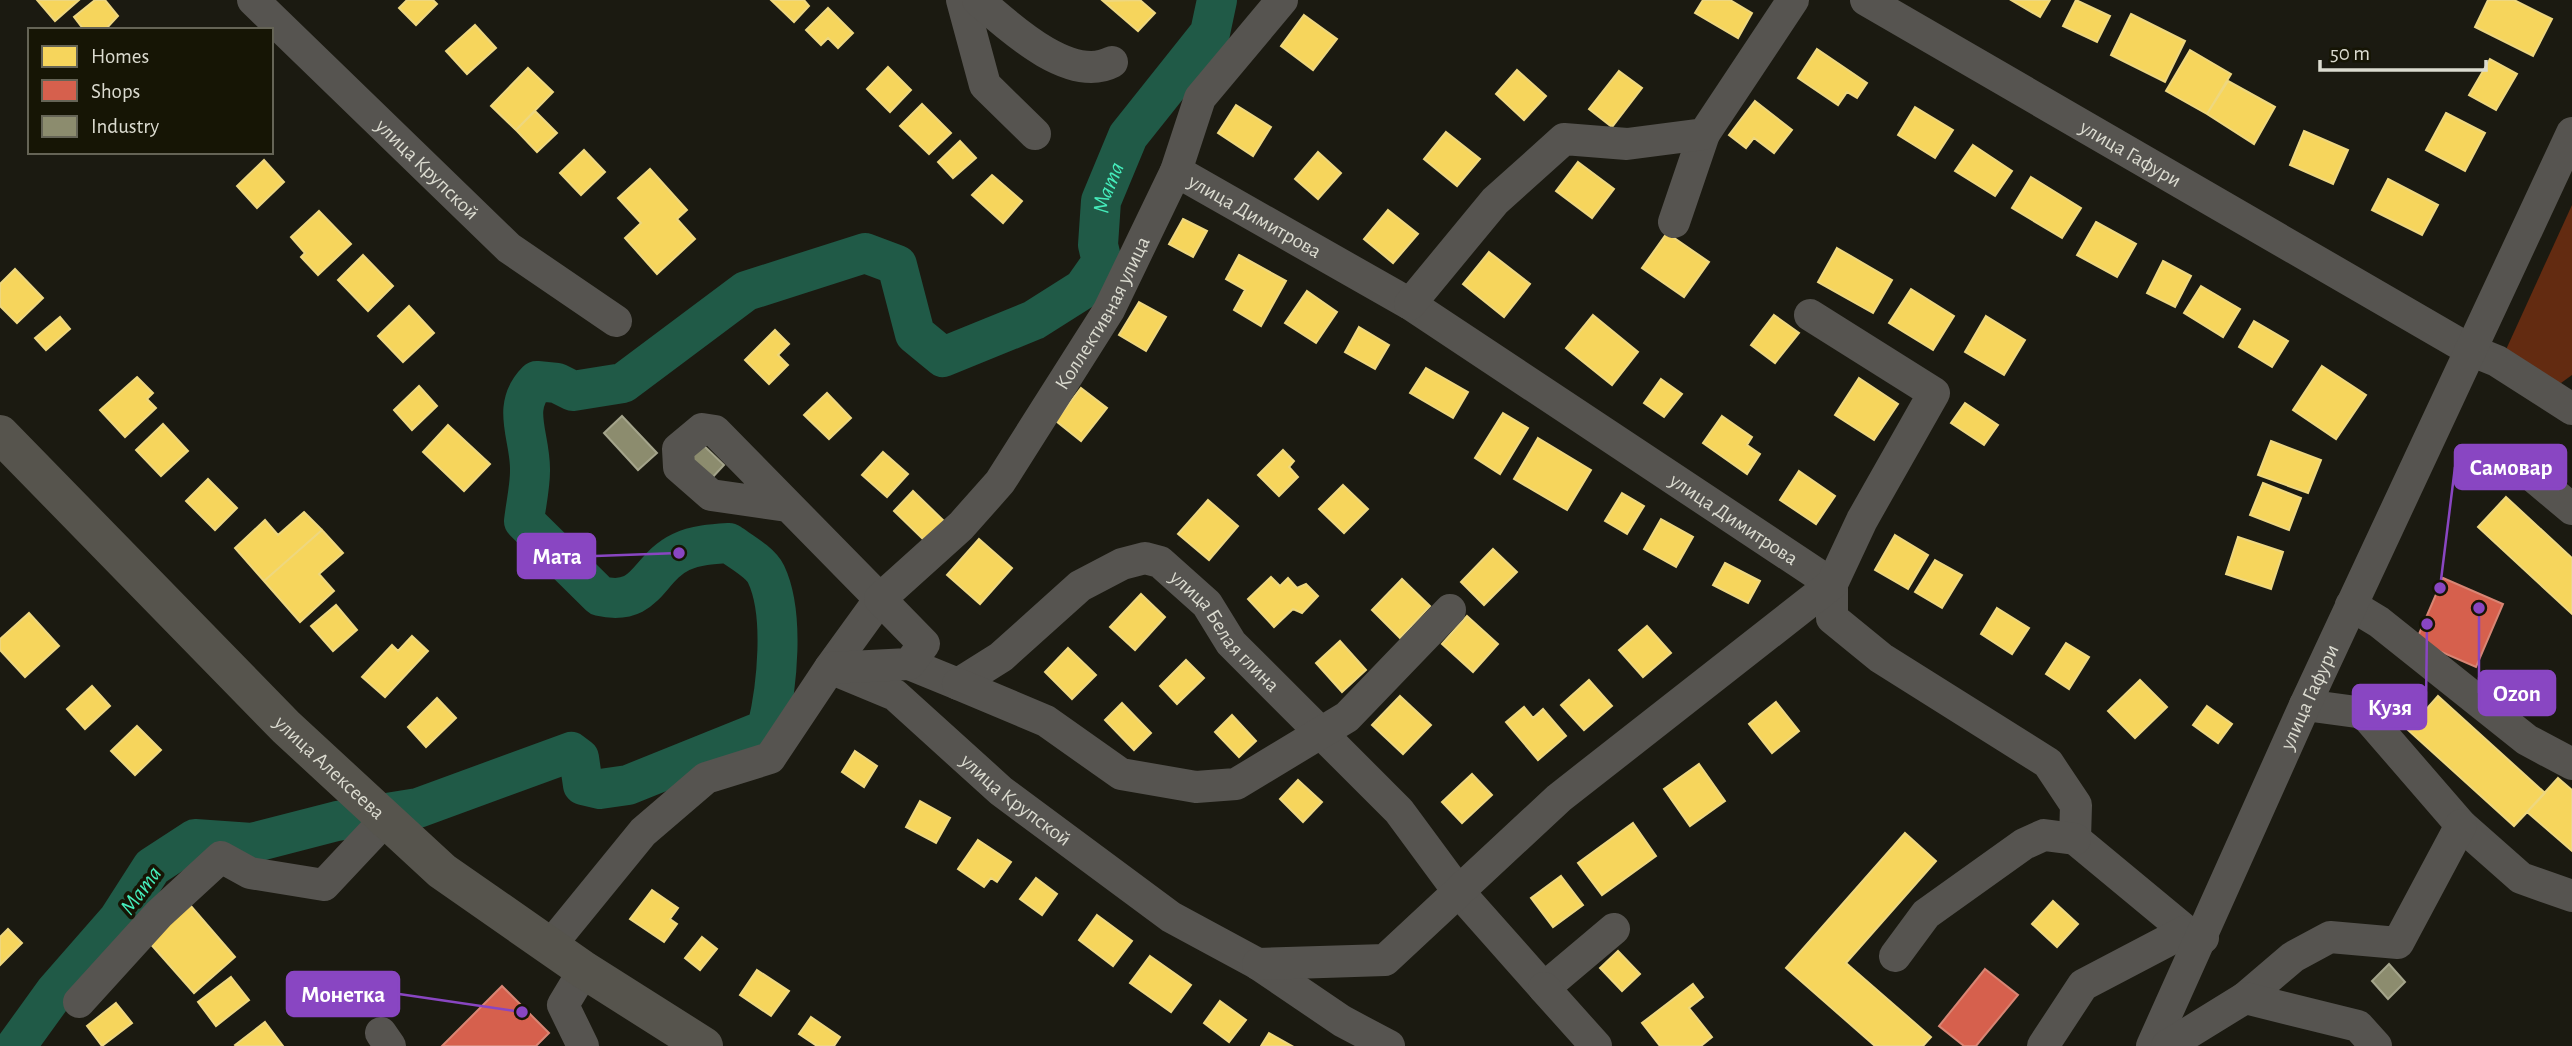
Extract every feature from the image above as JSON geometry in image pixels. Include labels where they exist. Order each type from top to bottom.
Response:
[{"type":"main road","name":"улица Алексеева","points":[[0,434],[286,727],[442,871],[584,970],[704,1046]]},
{"type":"street","name":"улица Крупской","points":[[253,0],[509,248],[616,321]]},
{"type":"street","points":[[962,0],[985,85],[1035,134]]},
{"type":"street","points":[[978,0],[1006,24],[1060,60],[1082,69],[1100,68],[1112,62]]},
{"type":"street","name":"Коллективная улица","points":[[880,599],[961,526],[1000,482],[1109,310],[1176,171],[1200,97],[1282,0]]},
{"type":"street","points":[[1674,222],[1704,134],[1793,0]]},
{"type":"street","name":"улица Гафури","points":[[1866,0],[2470,350]]},
{"type":"street","name":"улица Гафури","points":[[2152,1046],[2195,935],[2572,133]]},
{"type":"street","points":[[1410,304],[1495,201],[1564,139],[1628,144],[1704,134]]},
{"type":"street","name":"улица Димитрова","points":[[1176,171],[1410,304],[1832,584]]},
{"type":"street","points":[[1810,314],[1934,393],[1862,520],[1832,584],[1832,618],[1881,658],[2048,763],[2076,805],[2075,839]]},
{"type":"street","points":[[2470,350],[2497,361],[2572,410]]},
{"type":"street","points":[[2535,478],[2572,509]]},
{"type":"street","points":[[787,506],[924,644],[909,664]]},
{"type":"street","name":"улица Белая глина","points":[[958,684],[1000,657],[1080,586],[1122,564],[1145,558],[1160,562],[1207,604],[1231,643],[1399,811],[1458,891],[1596,1046]]},
{"type":"street","points":[[1258,964],[1385,960],[1559,798],[1832,584]]},
{"type":"street","points":[[550,946],[643,832],[706,778],[770,758],[880,599]]},
{"type":"street","points":[[2351,605],[2379,622],[2527,740],[2572,764]]},
{"type":"street","points":[[830,668],[909,664],[1046,721],[1121,774],[1196,786],[1236,784],[1348,717],[1450,610]]},
{"type":"street","name":"улица Крупской","points":[[830,668],[895,695],[1000,791],[1171,917],[1258,964],[1342,1021],[1389,1046]]},
{"type":"street","points":[[2305,705],[2364,713],[2461,825],[2521,878],[2572,896]]},
{"type":"street","points":[[79,1002],[159,914],[221,857],[250,873],[324,885],[382,816]]},
{"type":"street","points":[[2167,1046],[2245,998],[2293,957],[2330,937],[2398,943],[2461,825]]},
{"type":"street","points":[[1895,956],[1926,914],[2024,844],[2044,835],[2075,839],[2195,935],[2083,985],[2043,1046]]},
{"type":"street","points":[[1544,988],[1614,929]]},
{"type":"street","points":[[583,1046],[563,1005],[584,970]]},
{"type":"street","points":[[2245,998],[2358,1026],[2376,1046]]},
{"type":"shaded area","points":[[2572,205],[2572,375],[2561,383],[2546,379],[2504,354]]},
{"type":"building: Homes","points":[[37,0],[79,0],[55,21]]},
{"type":"building: Homes","points":[[95,0],[105,0],[118,16],[107,28],[82,28],[74,17]]},
{"type":"building: Homes","points":[[407,0],[433,0],[437,4],[416,25],[399,8]]},
{"type":"building: Homes","points":[[771,0],[804,0],[809,6],[794,22]]},
{"type":"building: Homes","points":[[1140,0],[1155,13],[1138,31],[1103,1]]},
{"type":"building: Homes","points":[[1703,0],[1730,0],[1752,13],[1738,38],[1695,13]]},
{"type":"building: Homes","points":[[2011,0],[2050,0],[2040,17]]},
{"type":"building: Homes","points":[[2076,0],[2110,16],[2097,42],[2063,26]]},
{"type":"building: Homes","points":[[2488,0],[2514,0],[2552,19],[2533,56],[2475,27]]},
{"type":"building: Homes","points":[[828,8],[853,33],[838,48],[828,38],[821,45],[806,30]]},
{"type":"building: Homes","points":[[2131,14],[2185,41],[2165,82],[2111,55]]},
{"type":"building: Homes","points":[[1304,15],[1337,39],[1313,70],[1281,46]]},
{"type":"building: Homes","points":[[475,25],[496,48],[467,74],[446,51]]},
{"type":"building: Homes","points":[[1817,49],[1867,83],[1857,98],[1847,92],[1838,105],[1798,78]]},
{"type":"building: Homes","points":[[2190,50],[2231,74],[2207,114],[2166,91]]},
{"type":"building: Homes","points":[[2490,59],[2517,74],[2496,110],[2469,95]]},
{"type":"building: Homes","points":[[888,67],[911,90],[890,112],[867,89]]},
{"type":"building: Homes","points":[[528,68],[553,92],[516,130],[491,106]]},
{"type":"building: Homes","points":[[1517,70],[1546,96],[1524,120],[1496,94]]},
{"type":"building: Homes","points":[[1619,71],[1642,88],[1612,127],[1589,109]]},
{"type":"building: Homes","points":[[2228,81],[2275,107],[2254,144],[2207,114]]},
{"type":"building: Homes","points":[[1755,101],[1792,130],[1774,153],[1754,138],[1746,148],[1729,135]]},
{"type":"building: Homes","points":[[922,104],[951,133],[929,154],[900,126]]},
{"type":"building: Homes","points":[[1236,105],[1271,127],[1253,156],[1218,133]]},
{"type":"building: Homes","points":[[1915,107],[1953,130],[1935,158],[1898,135]]},
{"type":"building: Homes","points":[[535,111],[557,133],[537,152],[516,130]]},
{"type":"building: Homes","points":[[2446,113],[2485,133],[2465,171],[2426,150]]},
{"type":"building: Homes","points":[[2304,131],[2348,150],[2333,184],[2290,165]]},
{"type":"building: Homes","points":[[1446,132],[1480,159],[1457,186],[1424,159]]},
{"type":"building: Homes","points":[[960,141],[976,158],[953,178],[938,162]]},
{"type":"building: Homes","points":[[1973,145],[2012,171],[1995,196],[1955,171]]},
{"type":"building: Homes","points":[[584,150],[605,172],[581,195],[560,173]]},
{"type":"building: Homes","points":[[1318,152],[1341,173],[1318,199],[1295,179]]},
{"type":"building: Homes","points":[[264,160],[284,182],[257,208],[237,186]]},
{"type":"building: Homes","points":[[1578,162],[1614,189],[1592,218],[1556,191]]},
{"type":"building: Homes","points":[[650,169],[687,210],[677,219],[695,239],[657,274],[625,238],[641,223],[618,198]]},
{"type":"building: Homes","points":[[992,175],[1022,201],[1003,223],[972,195]]},
{"type":"building: Homes","points":[[2031,177],[2081,208],[2062,238],[2012,208]]},
{"type":"building: Homes","points":[[2388,179],[2438,205],[2422,235],[2372,210]]},
{"type":"building: Homes","points":[[1388,210],[1418,234],[1393,263],[1364,239]]},
{"type":"building: Homes","points":[[319,211],[351,244],[318,275],[301,257],[305,253],[291,237]]},
{"type":"building: Homes","points":[[1183,219],[1207,231],[1193,257],[1169,244]]},
{"type":"building: Homes","points":[[2096,222],[2136,244],[2117,277],[2077,255]]},
{"type":"building: Homes","points":[[1667,233],[1709,262],[1684,297],[1642,268]]},
{"type":"building: Homes","points":[[1837,248],[1892,280],[1873,313],[1818,282]]},
{"type":"building: Homes","points":[[1489,252],[1530,284],[1504,317],[1463,284]]},
{"type":"building: Homes","points":[[363,255],[393,286],[368,311],[338,280]]},
{"type":"building: Homes","points":[[1239,255],[1286,281],[1261,326],[1234,310],[1245,290],[1226,279]]},
{"type":"building: Homes","points":[[2163,261],[2191,276],[2175,307],[2147,293]]},
{"type":"building: Homes","points":[[15,269],[43,298],[17,323],[0,306],[0,284]]},
{"type":"building: Homes","points":[[2201,286],[2240,309],[2223,337],[2184,313]]},
{"type":"building: Homes","points":[[1911,289],[1954,316],[1933,350],[1889,323]]},
{"type":"building: Homes","points":[[1307,291],[1337,312],[1316,343],[1285,323]]},
{"type":"building: Homes","points":[[1139,302],[1166,317],[1146,351],[1119,335]]},
{"type":"building: Homes","points":[[409,306],[434,333],[403,362],[378,336]]},
{"type":"building: Homes","points":[[1593,315],[1638,352],[1612,385],[1566,348]]},
{"type":"building: Homes","points":[[1774,315],[1799,333],[1775,363],[1751,345]]},
{"type":"building: Homes","points":[[1986,316],[2025,340],[2004,375],[1965,352]]},
{"type":"building: Homes","points":[[60,317],[70,329],[46,350],[35,338]]},
{"type":"building: Homes","points":[[2254,321],[2288,341],[2272,367],[2239,347]]},
{"type":"building: Homes","points":[[1359,327],[1389,345],[1375,369],[1345,352]]},
{"type":"building: Homes","points":[[775,330],[789,344],[778,355],[788,365],[769,384],[745,360]]},
{"type":"building: Homes","points":[[2322,366],[2366,395],[2336,439],[2293,410]]},
{"type":"building: Homes","points":[[1426,368],[1468,392],[1453,418],[1410,393]]},
{"type":"building: Homes","points":[[137,377],[153,393],[147,399],[156,408],[125,437],[100,410]]},
{"type":"building: Homes","points":[[1859,378],[1898,404],[1874,440],[1835,415]]},
{"type":"building: Homes","points":[[1661,379],[1682,394],[1664,417],[1644,403]]},
{"type":"building: Homes","points":[[419,386],[437,406],[412,430],[394,410]]},
{"type":"building: Homes","points":[[1081,388],[1107,408],[1081,441],[1056,421]]},
{"type":"building: Homes","points":[[827,393],[851,418],[829,439],[804,415]]},
{"type":"building: Homes","points":[[1965,403],[1998,425],[1984,445],[1951,423]]},
{"type":"building: Homes","points":[[1503,413],[1528,428],[1500,474],[1475,458]]},
{"type":"building: Homes","points":[[1722,416],[1752,437],[1747,445],[1760,454],[1747,474],[1703,443]]},
{"type":"building: Homes","points":[[163,424],[188,451],[161,476],[136,450]]},
{"type":"building: Homes","points":[[448,425],[490,464],[464,491],[423,452]]},
{"type":"building: Homes","points":[[1538,438],[1591,470],[1567,510],[1514,479]]},
{"type":"building: Homes","points":[[2271,441],[2321,460],[2308,493],[2258,475]]},
{"type":"building: Homes","points":[[1283,450],[1294,461],[1289,467],[1298,477],[1279,496],[1258,475]]},
{"type":"building: Homes","points":[[883,452],[908,474],[887,497],[862,475]]},
{"type":"building: Homes","points":[[1799,471],[1835,496],[1816,524],[1780,500]]},
{"type":"building: Homes","points":[[208,479],[237,508],[215,530],[186,501]]},
{"type":"building: Homes","points":[[2263,483],[2301,498],[2289,530],[2250,515]]},
{"type":"building: Homes","points":[[1343,485],[1368,509],[1344,533],[1319,509]]},
{"type":"building: Homes","points":[[913,491],[944,521],[925,541],[894,511]]},
{"type":"building: Homes","points":[[1622,493],[1644,506],[1627,534],[1605,521]]},
{"type":"building: Homes","points":[[2506,497],[2572,558],[2572,614],[2478,527]]},
{"type":"building: Homes","points":[[1208,500],[1238,526],[1209,560],[1178,534]]},
{"type":"building: Homes","points":[[304,512],[322,530],[264,581],[235,548],[265,520],[278,535]]},
{"type":"building: Homes","points":[[1661,519],[1693,537],[1676,567],[1644,549]]},
{"type":"building: Homes","points":[[322,530],[343,553],[319,574],[334,591],[300,622],[264,581]]},
{"type":"building: Homes","points":[[1895,535],[1928,555],[1908,589],[1875,570]]},
{"type":"building: Homes","points":[[2238,537],[2283,552],[2271,589],[2226,574]]},
{"type":"building: Homes","points":[[979,539],[1012,568],[980,604],[947,575]]},
{"type":"building: Homes","points":[[1493,549],[1517,572],[1484,605],[1461,582]]},
{"type":"building: Homes","points":[[1935,560],[1962,575],[1942,608],[1915,592]]},
{"type":"building: Homes","points":[[1725,563],[1760,581],[1748,603],[1713,585]]},
{"type":"building: Homes","points":[[1271,577],[1280,586],[1288,578],[1297,588],[1306,584],[1318,596],[1302,613],[1293,609],[1274,627],[1248,599]]},
{"type":"building: Homes","points":[[1402,579],[1430,606],[1400,638],[1372,610]]},
{"type":"building: Homes","points":[[1141,594],[1165,617],[1135,650],[1110,627]]},
{"type":"building: Homes","points":[[336,605],[357,630],[333,651],[311,626]]},
{"type":"building: Homes","points":[[1997,608],[2029,628],[2012,654],[1981,634]]},
{"type":"building: Homes","points":[[29,613],[59,646],[25,677],[0,650],[0,639]]},
{"type":"building: Homes","points":[[1467,616],[1498,644],[1473,672],[1442,644]]},
{"type":"building: Homes","points":[[1647,626],[1671,653],[1643,677],[1619,650]]},
{"type":"building: Homes","points":[[412,636],[428,651],[385,697],[362,677],[392,645],[398,651]]},
{"type":"building: Homes","points":[[1340,641],[1366,670],[1342,692],[1316,663]]},
{"type":"building: Homes","points":[[2066,643],[2089,657],[2069,689],[2046,674]]},
{"type":"building: Homes","points":[[1068,648],[1096,675],[1072,699],[1045,672]]},
{"type":"building: Homes","points":[[1186,660],[1204,678],[1177,704],[1160,686]]},
{"type":"building: Homes","points":[[1589,680],[1612,706],[1584,730],[1561,705]]},
{"type":"building: Homes","points":[[2140,680],[2167,707],[2135,738],[2108,711]]},
{"type":"building: Homes","points":[[92,686],[110,706],[85,729],[67,709]]},
{"type":"building: Homes","points":[[1400,696],[1431,725],[1403,754],[1372,725]]},
{"type":"building: Homes","points":[[2438,696],[2545,793],[2514,826],[2408,730]]},
{"type":"building: Homes","points":[[437,698],[456,718],[426,747],[408,727]]},
{"type":"building: Homes","points":[[1776,702],[1799,731],[1772,753],[1749,724]]},
{"type":"building: Homes","points":[[1122,703],[1151,733],[1134,750],[1105,720]]},
{"type":"building: Homes","points":[[2207,706],[2232,724],[2218,743],[2193,725]]},
{"type":"building: Homes","points":[[1524,707],[1533,718],[1543,709],[1566,736],[1538,760],[1506,722]]},
{"type":"building: Homes","points":[[1232,715],[1256,741],[1239,757],[1215,732]]},
{"type":"building: Homes","points":[[137,726],[161,750],[135,775],[111,751]]},
{"type":"building: Homes","points":[[855,751],[877,766],[864,787],[842,772]]},
{"type":"building: Homes","points":[[1699,764],[1725,801],[1690,826],[1664,789]]},
{"type":"building: Homes","points":[[1472,774],[1492,795],[1462,823],[1442,802]]},
{"type":"building: Homes","points":[[2558,778],[2572,790],[2572,851],[2527,812]]},
{"type":"building: Homes","points":[[1298,780],[1322,802],[1303,822],[1280,799]]},
{"type":"building: Homes","points":[[920,801],[950,818],[936,843],[906,827]]},
{"type":"building: Homes","points":[[1633,823],[1656,856],[1602,895],[1578,863]]},
{"type":"building: Homes","points":[[1905,833],[1936,861],[1846,963],[1931,1037],[1923,1046],[1875,1046],[1786,968]]},
{"type":"building: Homes","points":[[978,840],[1011,862],[997,882],[991,878],[984,887],[958,869]]},
{"type":"building: Homes","points":[[1561,876],[1583,905],[1553,927],[1531,898]]},
{"type":"building: Homes","points":[[1036,878],[1057,894],[1042,915],[1020,899]]},
{"type":"building: Homes","points":[[652,890],[678,908],[670,919],[677,924],[664,942],[630,919]]},
{"type":"building: Homes","points":[[2053,901],[2078,924],[2057,947],[2032,924]]},
{"type":"building: Homes","points":[[190,905],[235,957],[194,993],[148,941]]},
{"type":"building: Homes","points":[[1097,915],[1132,941],[1113,966],[1079,940]]},
{"type":"building: Homes","points":[[8,929],[22,943],[0,965],[0,937]]},
{"type":"building: Homes","points":[[702,937],[717,949],[700,970],[685,958]]},
{"type":"building: Homes","points":[[1618,951],[1640,974],[1622,991],[1600,968]]},
{"type":"building: Homes","points":[[1150,956],[1191,985],[1171,1012],[1130,983]]},
{"type":"building: Homes","points":[[757,970],[789,991],[771,1016],[740,995]]},
{"type":"building: Homes","points":[[231,977],[249,1000],[216,1026],[198,1002]]},
{"type":"building: Homes","points":[[1693,984],[1703,997],[1689,1008],[1712,1037],[1701,1046],[1660,1046],[1642,1023]]},
{"type":"building: Homes","points":[[1220,1001],[1246,1020],[1229,1042],[1204,1023]]},
{"type":"building: Homes","points":[[116,1003],[132,1023],[102,1046],[87,1026]]},
{"type":"building: Homes","points":[[811,1017],[840,1037],[834,1046],[817,1046],[799,1034]]},
{"type":"building: Homes","points":[[265,1022],[283,1046],[235,1045]]},
{"type":"building: Homes","points":[[1269,1033],[1292,1046],[1261,1046]]},
{"type":"building: Shops","points":[[2443,578],[2503,604],[2476,667],[2416,641]]},
{"type":"building: Shops","points":[[1985,969],[2018,995],[1976,1046],[1964,1046],[1939,1026]]},
{"type":"building: Shops","points":[[502,986],[549,1033],[536,1046],[442,1046]]},
{"type":"building: Industry","points":[[622,416],[657,453],[638,470],[604,433]]},
{"type":"building: Industry","points":[[700,442],[724,465],[710,480],[686,457]]},
{"type":"building: Industry","points":[[2389,964],[2405,982],[2388,999],[2372,981]]},
{"type":"waterway","name":"Мата","points":[[16,1046],[55,992],[118,920],[152,867],[195,839],[252,843],[337,821],[418,808],[571,752],[579,758],[583,785],[600,789],[628,785],[767,729],[774,693],[777,630],[776,609],[766,574],[755,561],[729,543],[705,545],[681,552],[670,559],[646,584],[628,596],[600,596],[524,521],[530,471],[523,412],[529,391],[537,381],[557,383],[573,391],[623,383],[746,291],[865,253],[897,265],[915,334],[943,357],[1034,320],[1083,289],[1102,262],[1098,245],[1101,201],[1128,136],[1210,33],[1217,0]]},
{"type":"place","name":"Мата","points":[[679,553]]},
{"type":"place","name":"Самовар","points":[[2440,588]]},
{"type":"place","name":"Ozon","points":[[2479,608]]},
{"type":"place","name":"Кузя","points":[[2427,624]]},
{"type":"place","name":"Монетка","points":[[522,1012]]}]
